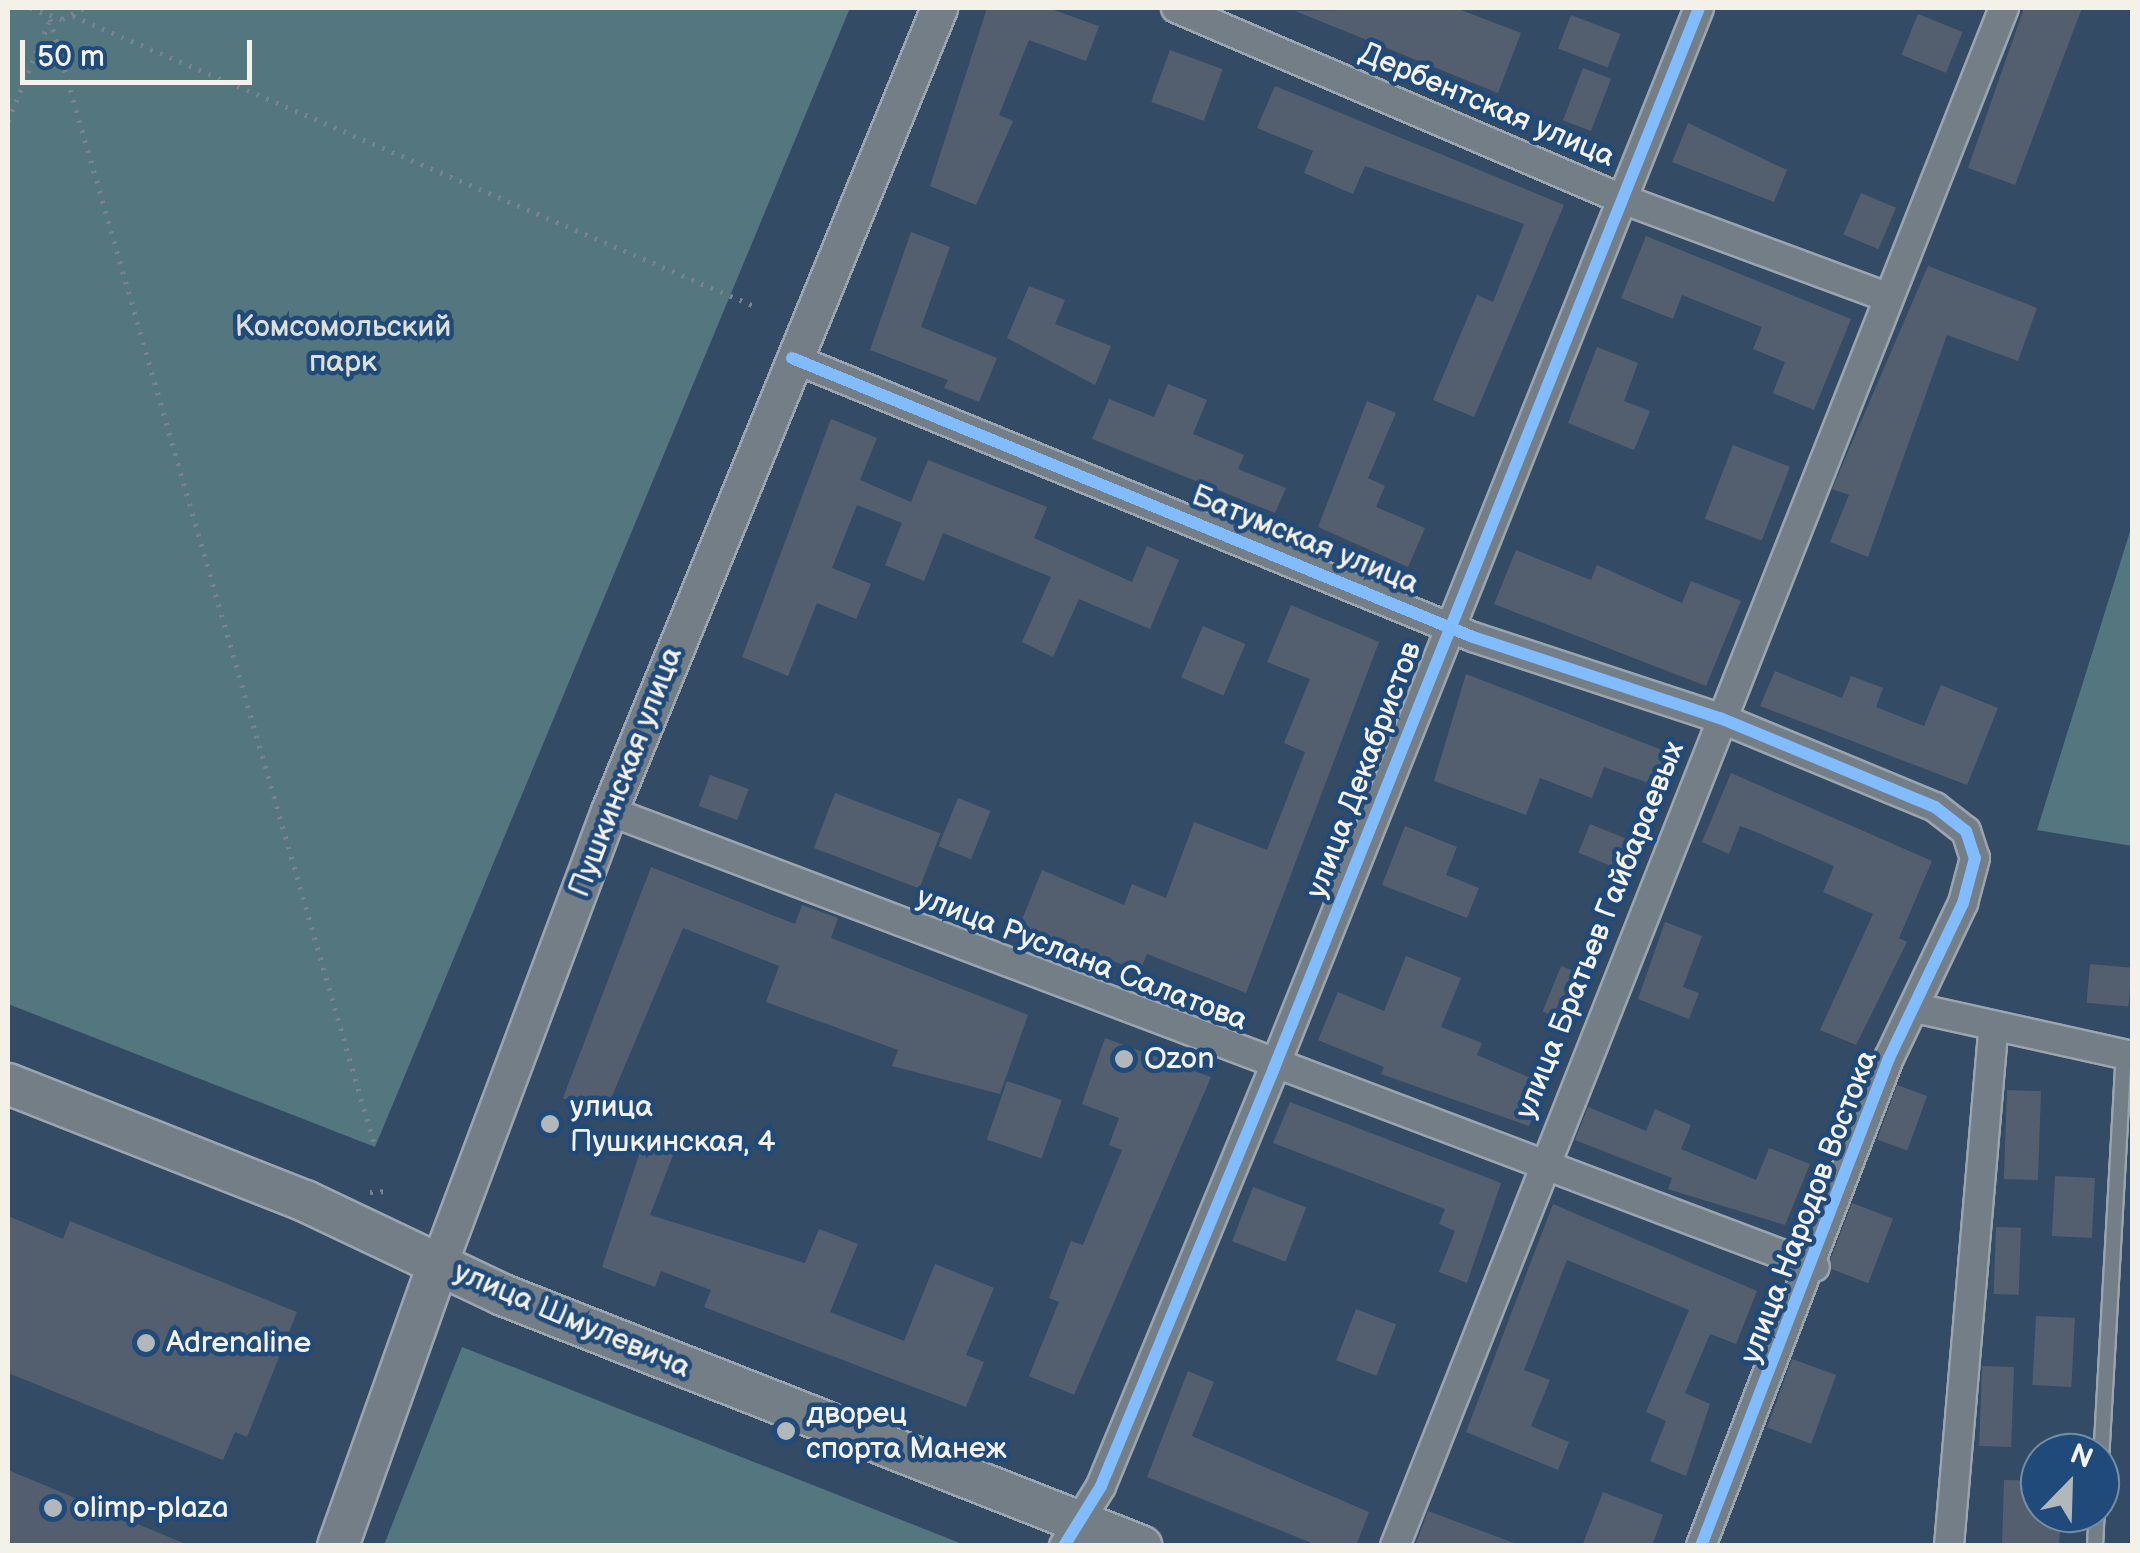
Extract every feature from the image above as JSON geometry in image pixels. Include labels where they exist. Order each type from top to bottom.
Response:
[{"type":"main road","name":"улица Шмулевича","points":[[8,1084],[439,1263],[1072,1535],[1141,1546]]},
{"type":"main road","name":"Пушкинская улица","points":[[338,1546],[439,1263]]},
{"type":"street","name":"Пушкинская улица","points":[[439,1263],[609,811],[939,8]]},
{"type":"street","name":"Дербентская улица","points":[[1176,8],[1622,199],[1887,297]]},
{"type":"street","name":"улица Декабристов","points":[[1072,1535],[1274,1068],[1699,8]]},
{"type":"street","name":"улица Братьев Гайбараевых","points":[[1394,1546],[1542,1162],[2004,8]]},
{"type":"street","name":"Батумская улица","points":[[792,358],[1448,626],[1720,718],[1935,807],[1966,831]]},
{"type":"street","name":"улица Руслана Салатова","points":[[609,811],[1274,1068],[1542,1162],[1815,1267]]},
{"type":"street","name":"улица Народов Востока","points":[[1701,1546],[1815,1267],[1890,1058],[1920,1010],[1976,858],[1966,831]]},
{"type":"street","points":[[1920,1010],[1994,1033],[2128,1056]]},
{"type":"street","points":[[1949,1546],[1994,1033]]},
{"type":"lane","points":[[2103,1433],[2128,1056]]},
{"type":"path","points":[[30,8],[50,19],[73,16],[84,8]]},
{"type":"path","points":[[73,16],[752,305]]},
{"type":"path","points":[[8,121],[50,19]]},
{"type":"path","points":[[50,19],[375,1147]]},
{"type":"green space","name":"Комсомольский парк","points":[[8,8],[850,8],[375,1147],[8,1004]]},
{"type":"green space","points":[[2132,525],[2132,846],[2037,830]]},
{"type":"green space","points":[[462,1347],[965,1545],[384,1545]]},
{"type":"building","points":[[987,8],[1048,8],[1099,26],[1086,61],[1029,40],[999,115],[1013,121],[976,205],[930,186]]},
{"type":"building","points":[[1456,8],[1521,33],[1498,93],[1295,11]]},
{"type":"building","points":[[2024,8],[2082,8],[2015,185],[1968,168]]},
{"type":"building","points":[[1918,14],[1963,32],[1946,73],[1902,55]]},
{"type":"building","points":[[1571,15],[1620,34],[1608,68],[1558,49]]},
{"type":"building","points":[[1170,50],[1223,69],[1204,121],[1151,102]]},
{"type":"building","points":[[1583,68],[1611,79],[1591,131],[1563,120]]},
{"type":"building","points":[[1275,86],[1564,205],[1474,417],[1433,400],[1477,295],[1493,302],[1524,224],[1365,166],[1353,194],[1304,173],[1313,151],[1257,128]]},
{"type":"building","points":[[1688,123],[1787,170],[1774,202],[1672,162]]},
{"type":"building","points":[[1861,193],[1896,208],[1878,249],[1843,234]]},
{"type":"building","points":[[911,232],[950,247],[921,327],[997,358],[979,402],[944,388],[948,380],[870,350]]},
{"type":"building","points":[[1646,236],[1851,319],[1814,410],[1773,393],[1785,362],[1753,349],[1762,327],[1682,295],[1673,319],[1621,298]]},
{"type":"building","points":[[1928,266],[2037,308],[2018,361],[1947,335],[1868,557],[1830,542],[1849,495],[1832,489]]},
{"type":"building","points":[[1029,286],[1065,300],[1055,324],[1111,346],[1095,385],[1007,338]]},
{"type":"building","points":[[1597,347],[1638,363],[1624,401],[1650,411],[1634,450],[1568,423]]},
{"type":"building","points":[[1168,384],[1207,400],[1193,434],[1244,455],[1238,469],[1286,488],[1275,513],[1092,439],[1109,399],[1154,417]]},
{"type":"building","points":[[1367,401],[1396,413],[1368,478],[1385,486],[1376,507],[1425,528],[1408,567],[1318,527]]},
{"type":"building","points":[[831,419],[877,438],[860,480],[911,502],[928,460],[1047,507],[1034,538],[1132,582],[1147,546],[1179,560],[1150,629],[1079,599],[1053,657],[1022,642],[1051,577],[943,533],[924,581],[885,565],[902,523],[857,505],[832,568],[871,584],[856,619],[817,603],[788,676],[742,657]]},
{"type":"building","points":[[1733,445],[1790,467],[1762,541],[1705,519]]},
{"type":"building","points":[[1516,550],[1591,580],[1597,565],[1682,603],[1691,581],[1741,601],[1706,686],[1494,604]]},
{"type":"building","points":[[1291,605],[1379,642],[1246,993],[1147,954],[1140,971],[1019,927],[1042,870],[1124,905],[1132,884],[1166,898],[1194,822],[1267,850],[1305,752],[1284,743],[1310,679],[1267,662]]},
{"type":"building","points":[[1203,626],[1245,644],[1223,696],[1181,678]]},
{"type":"building","points":[[1775,671],[1842,698],[1851,676],[1883,688],[1876,707],[1924,726],[1941,685],[1998,708],[1967,785],[1760,706]]},
{"type":"building","points":[[1466,674],[1680,757],[1668,790],[1604,767],[1592,798],[1540,778],[1526,815],[1434,781]]},
{"type":"building","points":[[1731,773],[1932,861],[1899,938],[1907,942],[1856,1045],[1820,1030],[1873,914],[1823,892],[1834,866],[1756,832],[1740,826],[1729,854],[1702,842]]},
{"type":"building","points":[[710,775],[749,789],[737,820],[699,806]]},
{"type":"building","points":[[835,793],[940,833],[919,889],[814,848]]},
{"type":"building","points":[[958,798],[990,811],[971,859],[939,846]]},
{"type":"building","points":[[1590,824],[1644,846],[1632,874],[1578,853]]},
{"type":"building","points":[[1405,826],[1457,847],[1446,875],[1479,888],[1467,918],[1382,885]]},
{"type":"building","points":[[651,867],[795,924],[802,905],[838,918],[831,938],[1028,1015],[1000,1094],[892,1066],[898,1050],[766,1002],[779,966],[683,928],[604,1115],[563,1098]]},
{"type":"building","points":[[1665,922],[1702,936],[1683,987],[1699,993],[1689,1019],[1638,999]]},
{"type":"building","points":[[1406,956],[1461,978],[1441,1027],[1482,1043],[1477,1055],[1547,1085],[1529,1126],[1381,1074],[1384,1067],[1318,1040],[1338,992],[1384,1011]]},
{"type":"building","points":[[2090,964],[2132,968],[2128,1007],[2087,1003]]},
{"type":"building","points":[[1561,966],[1588,977],[1570,1022],[1543,1011]]},
{"type":"building","points":[[1105,1038],[1211,1077],[1074,1395],[1029,1376],[1059,1302],[1049,1298],[1071,1241],[1083,1245],[1122,1150],[1109,1145],[1119,1118],[1082,1104]]},
{"type":"building","points":[[1007,1081],[1062,1100],[1042,1159],[987,1140]]},
{"type":"building","points":[[1897,1085],[1927,1096],[1907,1150],[1877,1140]]},
{"type":"building","points":[[2007,1090],[2041,1091],[2038,1180],[2004,1179]]},
{"type":"building","points":[[1290,1102],[1501,1183],[1467,1283],[1439,1272],[1455,1231],[1439,1224],[1445,1209],[1273,1143]]},
{"type":"building","points":[[1588,1107],[1646,1131],[1655,1109],[1691,1125],[1681,1149],[1756,1180],[1769,1148],[1810,1164],[1785,1225],[1668,1189],[1672,1178],[1575,1140]]},
{"type":"building","points":[[643,1143],[673,1155],[650,1215],[805,1263],[819,1229],[858,1244],[830,1312],[904,1341],[935,1264],[994,1288],[966,1355],[984,1362],[966,1407],[704,1307],[711,1290],[661,1271],[655,1287],[602,1267]]},
{"type":"building","points":[[2055,1176],[2095,1178],[2092,1238],[2052,1236]]},
{"type":"building","points":[[1253,1187],[1306,1207],[1285,1262],[1232,1241]]},
{"type":"building","points":[[1852,1203],[1893,1219],[1868,1283],[1827,1267]]},
{"type":"building","points":[[1553,1204],[1757,1291],[1736,1344],[1710,1334],[1685,1393],[1710,1404],[1686,1476],[1650,1461],[1666,1421],[1646,1412],[1689,1310],[1567,1260],[1524,1370],[1550,1380],[1531,1426],[1569,1442],[1558,1470],[1466,1432]]},
{"type":"building","name":"Adrenaline","points":[[8,1216],[63,1239],[70,1221],[297,1312],[247,1437],[235,1432],[223,1460],[8,1373]]},
{"type":"building","points":[[1996,1227],[2021,1228],[2019,1295],[1994,1294]]},
{"type":"building","points":[[1356,1309],[1396,1324],[1376,1376],[1336,1360]]},
{"type":"building","points":[[2036,1316],[2075,1318],[2071,1387],[2032,1385]]},
{"type":"building","points":[[1792,1359],[1836,1375],[1811,1444],[1767,1428]]},
{"type":"building","points":[[1982,1366],[2014,1367],[2011,1447],[1979,1446]]},
{"type":"building","points":[[1188,1371],[1214,1382],[1192,1436],[1369,1512],[1356,1546],[1319,1546],[1147,1477]]},
{"type":"building","name":"olimp-plaza","points":[[8,1470],[188,1545],[188,1546],[8,1546]]},
{"type":"building","points":[[2004,1480],[2020,1480],[2020,1533],[2060,1533],[2059,1546],[2002,1546]]},
{"type":"building","points":[[1603,1492],[1663,1515],[1652,1546],[1582,1546]]},
{"type":"building","points":[[1428,1511],[1514,1543],[1514,1546],[1415,1546]]},
{"type":"cycle path","points":[[1064,1546],[1101,1486],[1274,1068],[1699,8]]},
{"type":"cycle path","points":[[792,358],[1473,637],[1720,718],[1935,807],[1966,831],[1975,858],[1963,903],[1889,1058],[1701,1546]]},
{"type":"place","name":"Ozon","points":[[1124,1059]]},
{"type":"place","name":"улица Пушкинская, 4","points":[[550,1124]]},
{"type":"place","name":"Adrenaline","points":[[146,1343]]},
{"type":"place","name":"дворец спорта Манеж","points":[[786,1431]]},
{"type":"place","name":"olimp-plaza","points":[[53,1508]]}]
